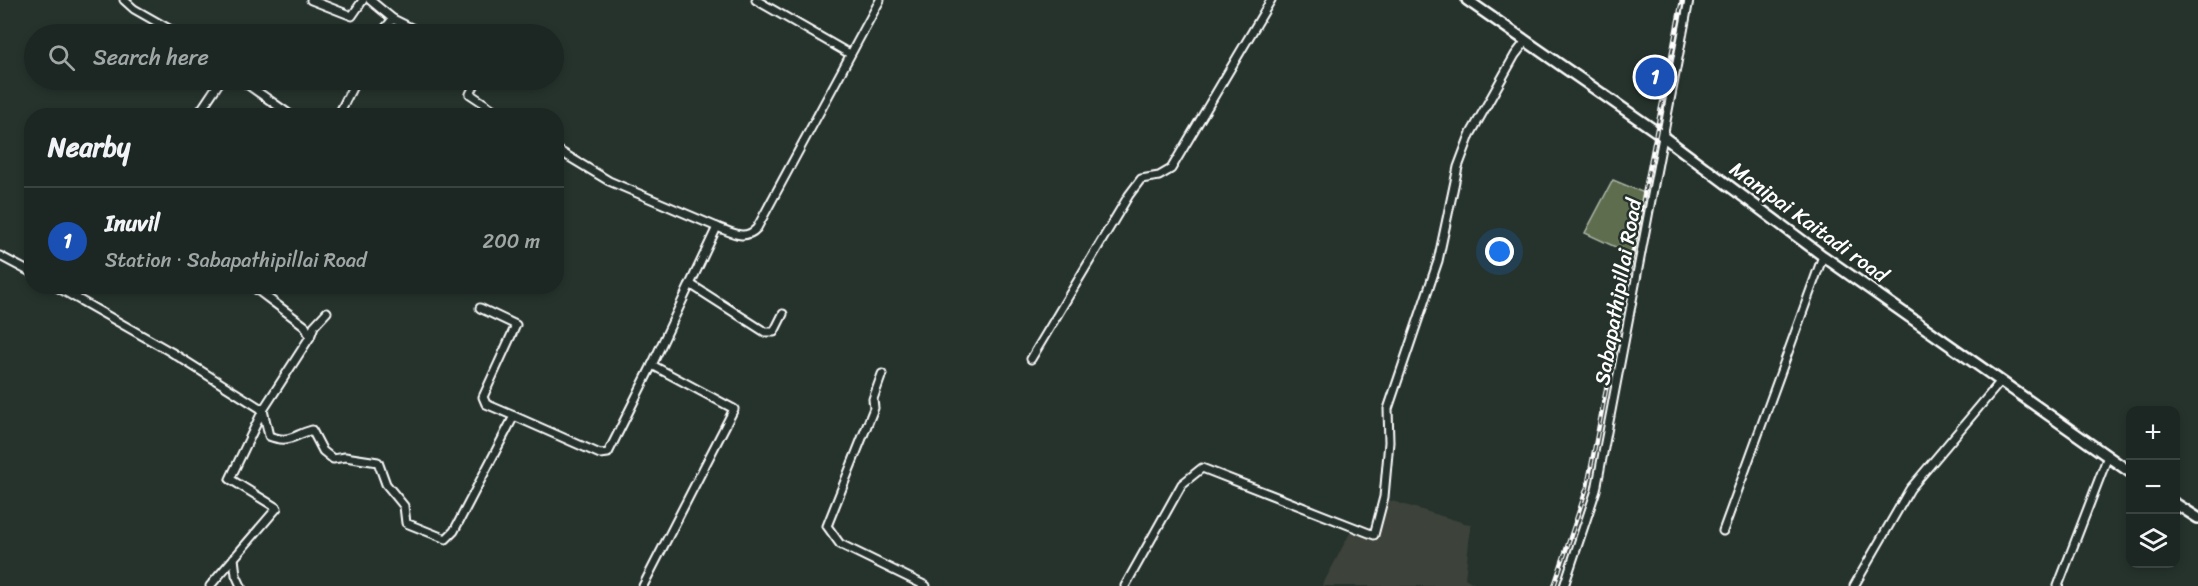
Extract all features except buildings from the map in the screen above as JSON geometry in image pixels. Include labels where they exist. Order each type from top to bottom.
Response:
[{"type":"main road","name":"Manipai Kaitadi road","points":[[1467,0],[1663,136],[1822,256],[2126,469]]},
{"type":"main road","points":[[2180,507],[2198,518]]},
{"type":"street","points":[[124,0],[134,9],[160,24]]},
{"type":"street","points":[[311,0],[352,16],[363,0]]},
{"type":"street","points":[[370,0],[393,19],[403,24]]},
{"type":"street","points":[[756,0],[850,54]]},
{"type":"street","points":[[564,154],[609,181],[717,227],[743,236],[751,235],[758,228],[880,0]]},
{"type":"street","points":[[1031,359],[1128,195],[1142,179],[1159,176],[1171,169],[1271,0]]},
{"type":"street","name":"Sabapathipillai Road","points":[[1564,586],[1596,490],[1621,368],[1689,0]]},
{"type":"street","points":[[389,24],[393,19]]},
{"type":"street","points":[[1125,586],[1182,484],[1202,468],[1374,535],[1384,497],[1389,442],[1388,409],[1438,261],[1458,167],[1470,135],[1515,55],[1526,41]]},
{"type":"street","points":[[202,108],[214,90]]},
{"type":"street","points":[[255,90],[281,108]]},
{"type":"street","points":[[342,108],[351,90]]},
{"type":"street","points":[[472,90],[470,94],[491,108]]},
{"type":"street","points":[[480,308],[516,325],[483,397],[486,404],[600,454],[608,453],[717,227]]},
{"type":"street","points":[[0,256],[24,269]]},
{"type":"street","points":[[1723,531],[1822,256]]},
{"type":"street","points":[[690,284],[765,332],[774,332],[783,314]]},
{"type":"street","points":[[70,294],[263,410],[269,436],[281,441],[290,440],[299,433],[312,430],[323,451],[333,459],[345,457],[378,462],[386,484],[404,506],[406,523],[446,539],[454,531],[514,416]]},
{"type":"street","points":[[263,294],[305,326],[310,337]]},
{"type":"street","points":[[210,586],[277,508],[230,479],[263,410],[310,337],[314,326],[327,312]]},
{"type":"street","points":[[643,586],[734,409],[652,365]]},
{"type":"street","points":[[882,374],[873,399],[874,408],[827,525],[840,544],[926,586]]},
{"type":"street","points":[[1854,586],[1910,489],[2001,381]]},
{"type":"street","points":[[2058,586],[2108,456]]},
{"type":"street","points":[[234,558],[236,575],[241,586]]},
{"type":"shaded area","points":[[1389,500],[1471,525],[1465,578],[1478,586],[1322,586],[1351,531],[1376,540]]},
{"type":"green space","points":[[1613,180],[1649,195],[1637,257],[1585,233]]},
{"type":"railway","points":[[1554,586],[1587,487],[1682,0]]},
{"type":"place","name":"Inuvil","points":[[1655,77]]}]
